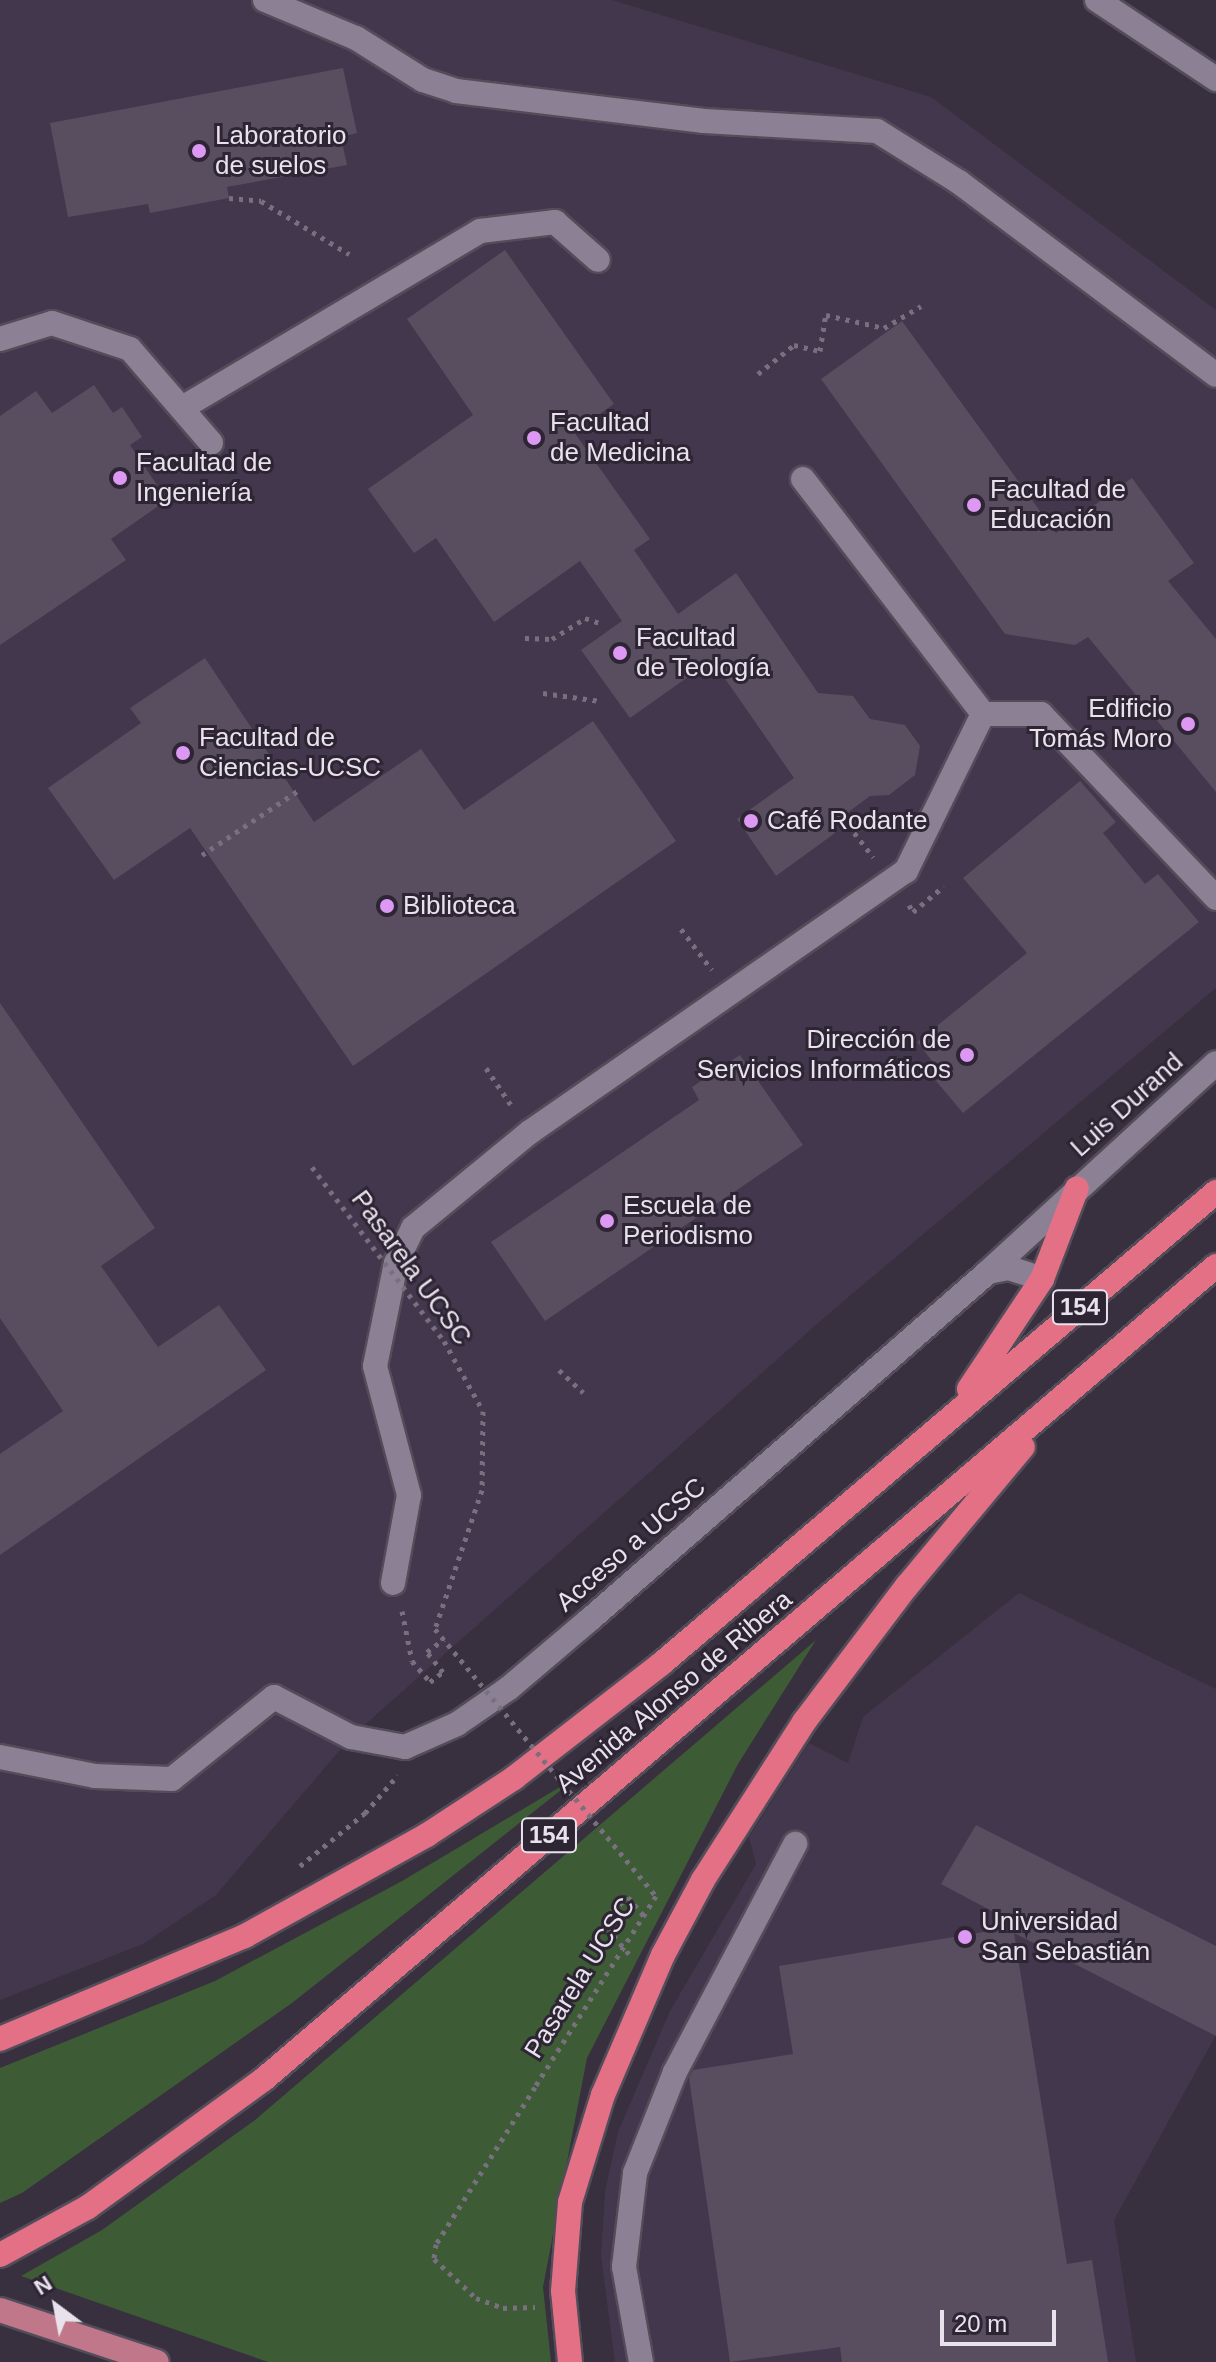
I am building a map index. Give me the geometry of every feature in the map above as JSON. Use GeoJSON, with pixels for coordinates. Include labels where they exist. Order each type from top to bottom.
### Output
{"type":"FeatureCollection","features":[{"type":"Feature","properties":{"kind":"highway"},"geometry":{"type":"LineString","coordinates":[[945,1422],[1042,1279],[1077,1188]]}},
{"type":"Feature","properties":{"kind":"highway","name":"Avenida Alonso de Ribera"},"geometry":{"type":"LineString","coordinates":[[0,2039],[245,1936],[471,1807],[589,1723],[1216,1192]]}},
{"type":"Feature","properties":{"kind":"highway","name":"Avenida Alonso de Ribera"},"geometry":{"type":"LineString","coordinates":[[0,2255],[99,2199],[264,2079],[1216,1266]]}},
{"type":"Feature","properties":{"kind":"highway"},"geometry":{"type":"LineString","coordinates":[[570,2362],[563,2291],[570,2202],[590,2133],[628,2031],[703,1880],[859,1646],[1077,1385]]}},
{"type":"Feature","properties":{"kind":"main road"},"geometry":{"type":"LineString","coordinates":[[0,2310],[157,2362]]}},
{"type":"Feature","properties":{"kind":"street"},"geometry":{"type":"LineString","coordinates":[[265,0],[356,38],[414,75],[456,91],[704,121],[877,131],[959,182],[1216,375]]}},
{"type":"Feature","properties":{"kind":"street"},"geometry":{"type":"LineString","coordinates":[[1097,0],[1216,79]]}},
{"type":"Feature","properties":{"kind":"street"},"geometry":{"type":"LineString","coordinates":[[182,408],[480,231],[555,222],[598,260]]}},
{"type":"Feature","properties":{"kind":"street"},"geometry":{"type":"LineString","coordinates":[[0,339],[52,323],[130,349],[211,443]]}},
{"type":"Feature","properties":{"kind":"street"},"geometry":{"type":"LineString","coordinates":[[803,479],[983,714]]}},
{"type":"Feature","properties":{"kind":"street"},"geometry":{"type":"LineString","coordinates":[[983,714],[1041,714],[1216,898]]}},
{"type":"Feature","properties":{"kind":"street"},"geometry":{"type":"LineString","coordinates":[[393,1583],[409,1495],[375,1366],[396,1263],[413,1228],[530,1132],[906,871],[983,714]]}},
{"type":"Feature","properties":{"kind":"street","name":"Luis Durand"},"geometry":{"type":"LineString","coordinates":[[1077,1188],[1216,1063]]}},
{"type":"Feature","properties":{"kind":"street","name":"Acceso a UCSC"},"geometry":{"type":"LineString","coordinates":[[405,1747],[457,1724],[509,1688],[988,1272],[1077,1188]]}},
{"type":"Feature","properties":{"kind":"street"},"geometry":{"type":"LineString","coordinates":[[988,1272],[1009,1268],[1042,1279]]}},
{"type":"Feature","properties":{"kind":"street"},"geometry":{"type":"LineString","coordinates":[[0,1757],[95,1776],[172,1779],[274,1697],[351,1737],[405,1747]]}},
{"type":"Feature","properties":{"kind":"street"},"geometry":{"type":"LineString","coordinates":[[641,2362],[624,2267],[635,2173],[675,2072],[795,1844]]}},
{"type":"Feature","properties":{"kind":"path"},"geometry":{"type":"LineString","coordinates":[[229,198],[261,201],[349,254]]}},
{"type":"Feature","properties":{"kind":"path"},"geometry":{"type":"LineString","coordinates":[[758,374],[794,345],[820,351],[826,315],[884,328],[921,306]]}},
{"type":"Feature","properties":{"kind":"path"},"geometry":{"type":"LineString","coordinates":[[525,638],[552,639],[585,618],[602,624]]}},
{"type":"Feature","properties":{"kind":"path"},"geometry":{"type":"LineString","coordinates":[[543,693],[600,701]]}},
{"type":"Feature","properties":{"kind":"path"},"geometry":{"type":"LineString","coordinates":[[202,855],[299,790]]}},
{"type":"Feature","properties":{"kind":"path"},"geometry":{"type":"LineString","coordinates":[[842,817],[880,868]]}},
{"type":"Feature","properties":{"kind":"path"},"geometry":{"type":"LineString","coordinates":[[681,929],[729,993]]}},
{"type":"Feature","properties":{"kind":"path"},"geometry":{"type":"LineString","coordinates":[[486,1068],[530,1132]]}},
{"type":"Feature","properties":{"kind":"path","name":"Pasarela UCSC"},"geometry":{"type":"LineString","coordinates":[[312,1167],[444,1341],[483,1411],[482,1490],[435,1629],[656,1896],[436,2244],[434,2259],[476,2298],[503,2308],[532,2309],[563,2291]]}},
{"type":"Feature","properties":{"kind":"path"},"geometry":{"type":"LineString","coordinates":[[559,1370],[583,1392]]}},
{"type":"Feature","properties":{"kind":"path"},"geometry":{"type":"LineString","coordinates":[[402,1611],[412,1661],[430,1682],[443,1672],[427,1652],[444,1639]]}},
{"type":"Feature","properties":{"kind":"path"},"geometry":{"type":"LineString","coordinates":[[290,1877],[393,1785],[405,1747]]}},
{"type":"Feature","properties":{"kind":"path"},"geometry":{"type":"LineString","coordinates":[[610,1931],[621,1921],[612,1911],[628,1897],[644,1916]]}},
{"type":"Feature","properties":{"kind":"shaded area"},"geometry":{"type":"Polygon","coordinates":[[[0,0],[612,0],[931,97],[1216,310],[1216,988],[826,1316],[351,1737],[216,1895],[143,1944],[0,2000],[0,0]]]}},
{"type":"Feature","properties":{"kind":"shaded area","name":"Universidad San Sebastián"},"geometry":{"type":"Polygon","coordinates":[[[1019,1593],[1216,1689],[1216,2035],[1114,2220],[1136,2362],[615,2362],[601,2257],[605,2191],[618,2132],[670,2011],[756,1864],[749,1837],[809,1743],[848,1763],[863,1717],[1019,1593]]]}},
{"type":"Feature","properties":{"kind":"green space"},"geometry":{"type":"Polygon","coordinates":[[[816,1640],[738,1764],[587,2058],[543,2287],[551,2362],[268,2362],[21,2276],[102,2230],[255,2120],[816,1640]]]}},
{"type":"Feature","properties":{"kind":"green space"},"geometry":{"type":"Polygon","coordinates":[[[580,1775],[292,2003],[22,2193],[0,2203],[0,2068],[215,1981],[402,1881],[580,1775]]]}},
{"type":"Feature","properties":{"kind":"building","name":"Laboratorio de suelos"},"geometry":{"type":"Polygon","coordinates":[[[343,68],[357,133],[341,137],[347,165],[227,187],[229,198],[150,213],[148,204],[68,217],[50,123],[343,68]]]}},
{"type":"Feature","properties":{"kind":"building"},"geometry":{"type":"Polygon","coordinates":[[[505,250],[614,404],[574,432],[650,539],[634,550],[678,614],[736,573],[818,693],[853,696],[870,719],[905,725],[920,746],[915,775],[889,795],[870,796],[831,825],[835,833],[776,876],[737,819],[794,778],[712,660],[630,718],[581,650],[622,621],[580,561],[494,622],[436,538],[414,553],[368,489],[473,415],[407,319],[505,250]]]}},
{"type":"Feature","properties":{"kind":"building","name":"Facultad de Educación"},"geometry":{"type":"Polygon","coordinates":[[[902,321],[1056,533],[1132,478],[1194,563],[1168,581],[1216,639],[1216,792],[1088,637],[1075,645],[1005,634],[821,379],[902,321]]]}},
{"type":"Feature","properties":{"kind":"building"},"geometry":{"type":"Polygon","coordinates":[[[94,385],[113,413],[122,407],[142,437],[130,445],[167,500],[111,539],[126,560],[0,645],[0,416],[36,391],[52,413],[94,385]]]}},
{"type":"Feature","properties":{"kind":"building"},"geometry":{"type":"Polygon","coordinates":[[[205,658],[314,822],[421,749],[464,810],[593,721],[676,841],[353,1066],[190,828],[114,880],[48,788],[141,723],[130,708],[205,658]]]}},
{"type":"Feature","properties":{"kind":"building"},"geometry":{"type":"Polygon","coordinates":[[[1080,781],[1116,822],[1103,833],[1145,884],[1158,874],[1199,922],[963,1113],[936,1081],[943,1075],[917,1042],[1027,953],[963,878],[1080,781]]]}},
{"type":"Feature","properties":{"kind":"building"},"geometry":{"type":"Polygon","coordinates":[[[0,1003],[155,1228],[101,1266],[158,1347],[219,1305],[266,1370],[0,1555],[0,1454],[63,1411],[0,1318],[0,1003]]]}},
{"type":"Feature","properties":{"kind":"building","name":"Escuela de Periodismo"},"geometry":{"type":"Polygon","coordinates":[[[740,1055],[803,1145],[545,1321],[491,1242],[699,1100],[692,1087],[740,1055]]]}},
{"type":"Feature","properties":{"kind":"building"},"geometry":{"type":"Polygon","coordinates":[[[976,1825],[1216,1946],[1216,2036],[1014,1933],[1067,2264],[1092,2260],[1108,2362],[842,2362],[840,2347],[730,2362],[689,2078],[693,2070],[793,2054],[779,1966],[1020,1926],[941,1884],[976,1825]]]}},
{"type":"Feature","properties":{"kind":"place","name":"Laboratorio de suelos"},"geometry":{"type":"Point","coordinates":[199,151]}},
{"type":"Feature","properties":{"kind":"place","name":"Facultad de Medicina"},"geometry":{"type":"Point","coordinates":[534,438]}},
{"type":"Feature","properties":{"kind":"place","name":"Facultad de Ingeniería"},"geometry":{"type":"Point","coordinates":[120,478]}},
{"type":"Feature","properties":{"kind":"place","name":"Facultad de Educación"},"geometry":{"type":"Point","coordinates":[974,505]}},
{"type":"Feature","properties":{"kind":"place","name":"Facultad de Teología"},"geometry":{"type":"Point","coordinates":[620,653]}},
{"type":"Feature","properties":{"kind":"place","name":"Edificio Tomás Moro"},"geometry":{"type":"Point","coordinates":[1188,724]}},
{"type":"Feature","properties":{"kind":"place","name":"Facultad de Ciencias-UCSC"},"geometry":{"type":"Point","coordinates":[183,753]}},
{"type":"Feature","properties":{"kind":"place","name":"Café Rodante"},"geometry":{"type":"Point","coordinates":[751,821]}},
{"type":"Feature","properties":{"kind":"place","name":"Biblioteca"},"geometry":{"type":"Point","coordinates":[387,906]}},
{"type":"Feature","properties":{"kind":"place","name":"Dirección de Servicios Informáticos"},"geometry":{"type":"Point","coordinates":[967,1055]}},
{"type":"Feature","properties":{"kind":"place","name":"Escuela de Periodismo"},"geometry":{"type":"Point","coordinates":[607,1221]}},
{"type":"Feature","properties":{"kind":"place","name":"Universidad San Sebastián"},"geometry":{"type":"Point","coordinates":[965,1937]}}]}
